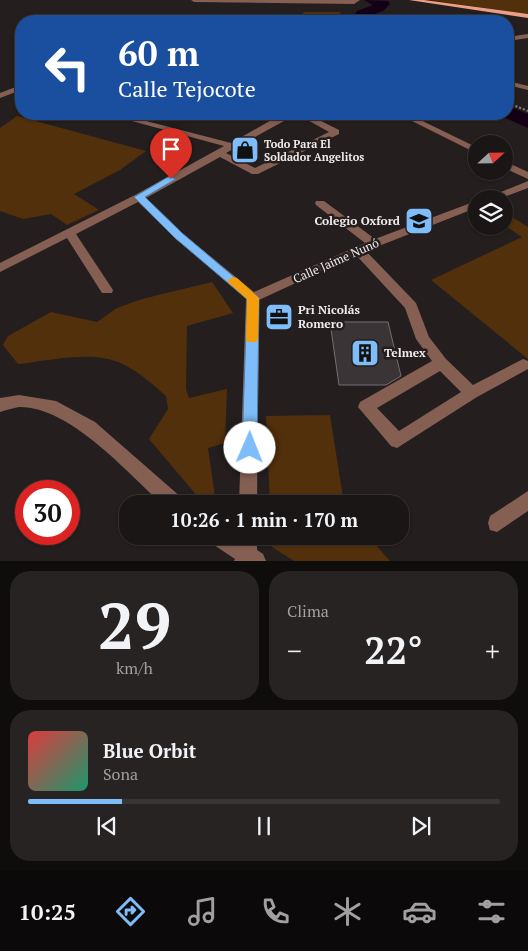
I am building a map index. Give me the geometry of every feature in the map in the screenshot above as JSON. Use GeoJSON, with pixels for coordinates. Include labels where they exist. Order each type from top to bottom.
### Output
{"type":"FeatureCollection","features":[{"type":"Feature","properties":{"kind":"main road"},"geometry":{"type":"LineString","coordinates":[[412,0],[528,16]]}},
{"type":"Feature","properties":{"kind":"street"},"geometry":{"type":"LineString","coordinates":[[194,0],[354,2],[357,0]]}},
{"type":"Feature","properties":{"kind":"street"},"geometry":{"type":"LineString","coordinates":[[514,38],[528,36]]}},
{"type":"Feature","properties":{"kind":"street"},"geometry":{"type":"LineString","coordinates":[[514,84],[528,88]]}},
{"type":"Feature","properties":{"kind":"street"},"geometry":{"type":"LineString","coordinates":[[0,96],[15,91]]}},
{"type":"Feature","properties":{"kind":"street"},"geometry":{"type":"LineString","coordinates":[[133,120],[233,146]]}},
{"type":"Feature","properties":{"kind":"street"},"geometry":{"type":"LineString","coordinates":[[0,268],[139,197],[279,120]]}},
{"type":"Feature","properties":{"kind":"street"},"geometry":{"type":"LineString","coordinates":[[220,153],[256,172],[336,132],[313,120]]}},
{"type":"Feature","properties":{"kind":"street"},"geometry":{"type":"LineString","coordinates":[[414,120],[468,146]]}},
{"type":"Feature","properties":{"kind":"street"},"geometry":{"type":"LineString","coordinates":[[513,168],[528,176]]}},
{"type":"Feature","properties":{"kind":"street"},"geometry":{"type":"LineString","coordinates":[[512,190],[528,184]]}},
{"type":"Feature","properties":{"kind":"street"},"geometry":{"type":"LineString","coordinates":[[139,197],[178,236],[253,298],[248,495]]}},
{"type":"Feature","properties":{"kind":"street"},"geometry":{"type":"LineString","coordinates":[[320,203],[374,244]]}},
{"type":"Feature","properties":{"kind":"street","name":"Calle Jaime Nunó"},"geometry":{"type":"LineString","coordinates":[[253,298],[358,250],[468,207]]}},
{"type":"Feature","properties":{"kind":"street"},"geometry":{"type":"LineString","coordinates":[[69,232],[107,290]]}},
{"type":"Feature","properties":{"kind":"street"},"geometry":{"type":"LineString","coordinates":[[358,250],[410,306],[423,339],[441,364],[472,393]]}},
{"type":"Feature","properties":{"kind":"street"},"geometry":{"type":"LineString","coordinates":[[441,364],[366,407],[397,441],[472,393],[523,365]]}},
{"type":"Feature","properties":{"kind":"street"},"geometry":{"type":"LineString","coordinates":[[0,405],[19,401],[50,406],[89,427],[166,495]]}},
{"type":"Feature","properties":{"kind":"street"},"geometry":{"type":"LineString","coordinates":[[497,523],[528,500]]}},
{"type":"Feature","properties":{"kind":"street"},"geometry":{"type":"LineString","coordinates":[[234,545],[249,553]]}},
{"type":"Feature","properties":{"kind":"path"},"geometry":{"type":"LineString","coordinates":[[514,106],[528,112]]}},
{"type":"Feature","properties":{"kind":"shaded area"},"geometry":{"type":"Polygon","coordinates":[[[429,0],[528,0],[528,14],[429,0]]]}},
{"type":"Feature","properties":{"kind":"shaded area"},"geometry":{"type":"Polygon","coordinates":[[[304,12],[340,12],[341,15],[302,15],[304,12]]]}},
{"type":"Feature","properties":{"kind":"shaded area"},"geometry":{"type":"Polygon","coordinates":[[[15,117],[15,120],[32,120],[146,151],[120,170],[74,194],[99,210],[67,225],[51,214],[23,219],[0,211],[0,128],[15,117]]]}},
{"type":"Feature","properties":{"kind":"shaded area"},"geometry":{"type":"Polygon","coordinates":[[[513,218],[528,227],[528,359],[431,280],[522,237],[513,231],[513,218]]]}},
{"type":"Feature","properties":{"kind":"shaded area"},"geometry":{"type":"Polygon","coordinates":[[[212,282],[233,313],[187,326],[186,389],[189,398],[227,389],[225,443],[208,448],[215,495],[196,495],[149,439],[168,409],[166,396],[135,371],[122,363],[93,357],[18,364],[3,345],[8,336],[51,312],[97,322],[117,308],[142,299],[212,282]]]}},
{"type":"Feature","properties":{"kind":"shaded area"},"geometry":{"type":"Polygon","coordinates":[[[330,415],[343,495],[270,495],[266,416],[330,415]]]}},
{"type":"Feature","properties":{"kind":"shaded area"},"geometry":{"type":"Polygon","coordinates":[[[272,545],[376,545],[390,561],[294,561],[272,547],[272,545]]]}},
{"type":"Feature","properties":{"kind":"building","name":"Telmex"},"geometry":{"type":"Polygon","coordinates":[[[330,322],[388,322],[401,376],[386,385],[339,385],[330,322]]]}},
{"type":"Feature","properties":{"kind":"waterway"},"geometry":{"type":"LineString","coordinates":[[364,15],[362,14],[383,4],[371,0]]}},
{"type":"Feature","properties":{"kind":"waterway"},"geometry":{"type":"LineString","coordinates":[[514,115],[528,122]]}},
{"type":"Feature","properties":{"kind":"slow traffic"},"geometry":{"type":"LineString","coordinates":[[233,281],[253,298],[252,339]]}},
{"type":"Feature","properties":{"kind":"place","name":"Todo Para El Soldador Angelitos"},"geometry":{"type":"Point","coordinates":[245,150]}},
{"type":"Feature","properties":{"kind":"place","name":"Colegio Oxford"},"geometry":{"type":"Point","coordinates":[419,221]}},
{"type":"Feature","properties":{"kind":"place","name":"Pri Nicolás Romero"},"geometry":{"type":"Point","coordinates":[279,317]}},
{"type":"Feature","properties":{"kind":"place","name":"Telmex"},"geometry":{"type":"Point","coordinates":[365,353]}},
{"type":"Feature","properties":{"kind":"route"},"geometry":{"type":"LineString","coordinates":[[171,179],[139,197],[178,236],[253,298],[250,448]]}}]}
